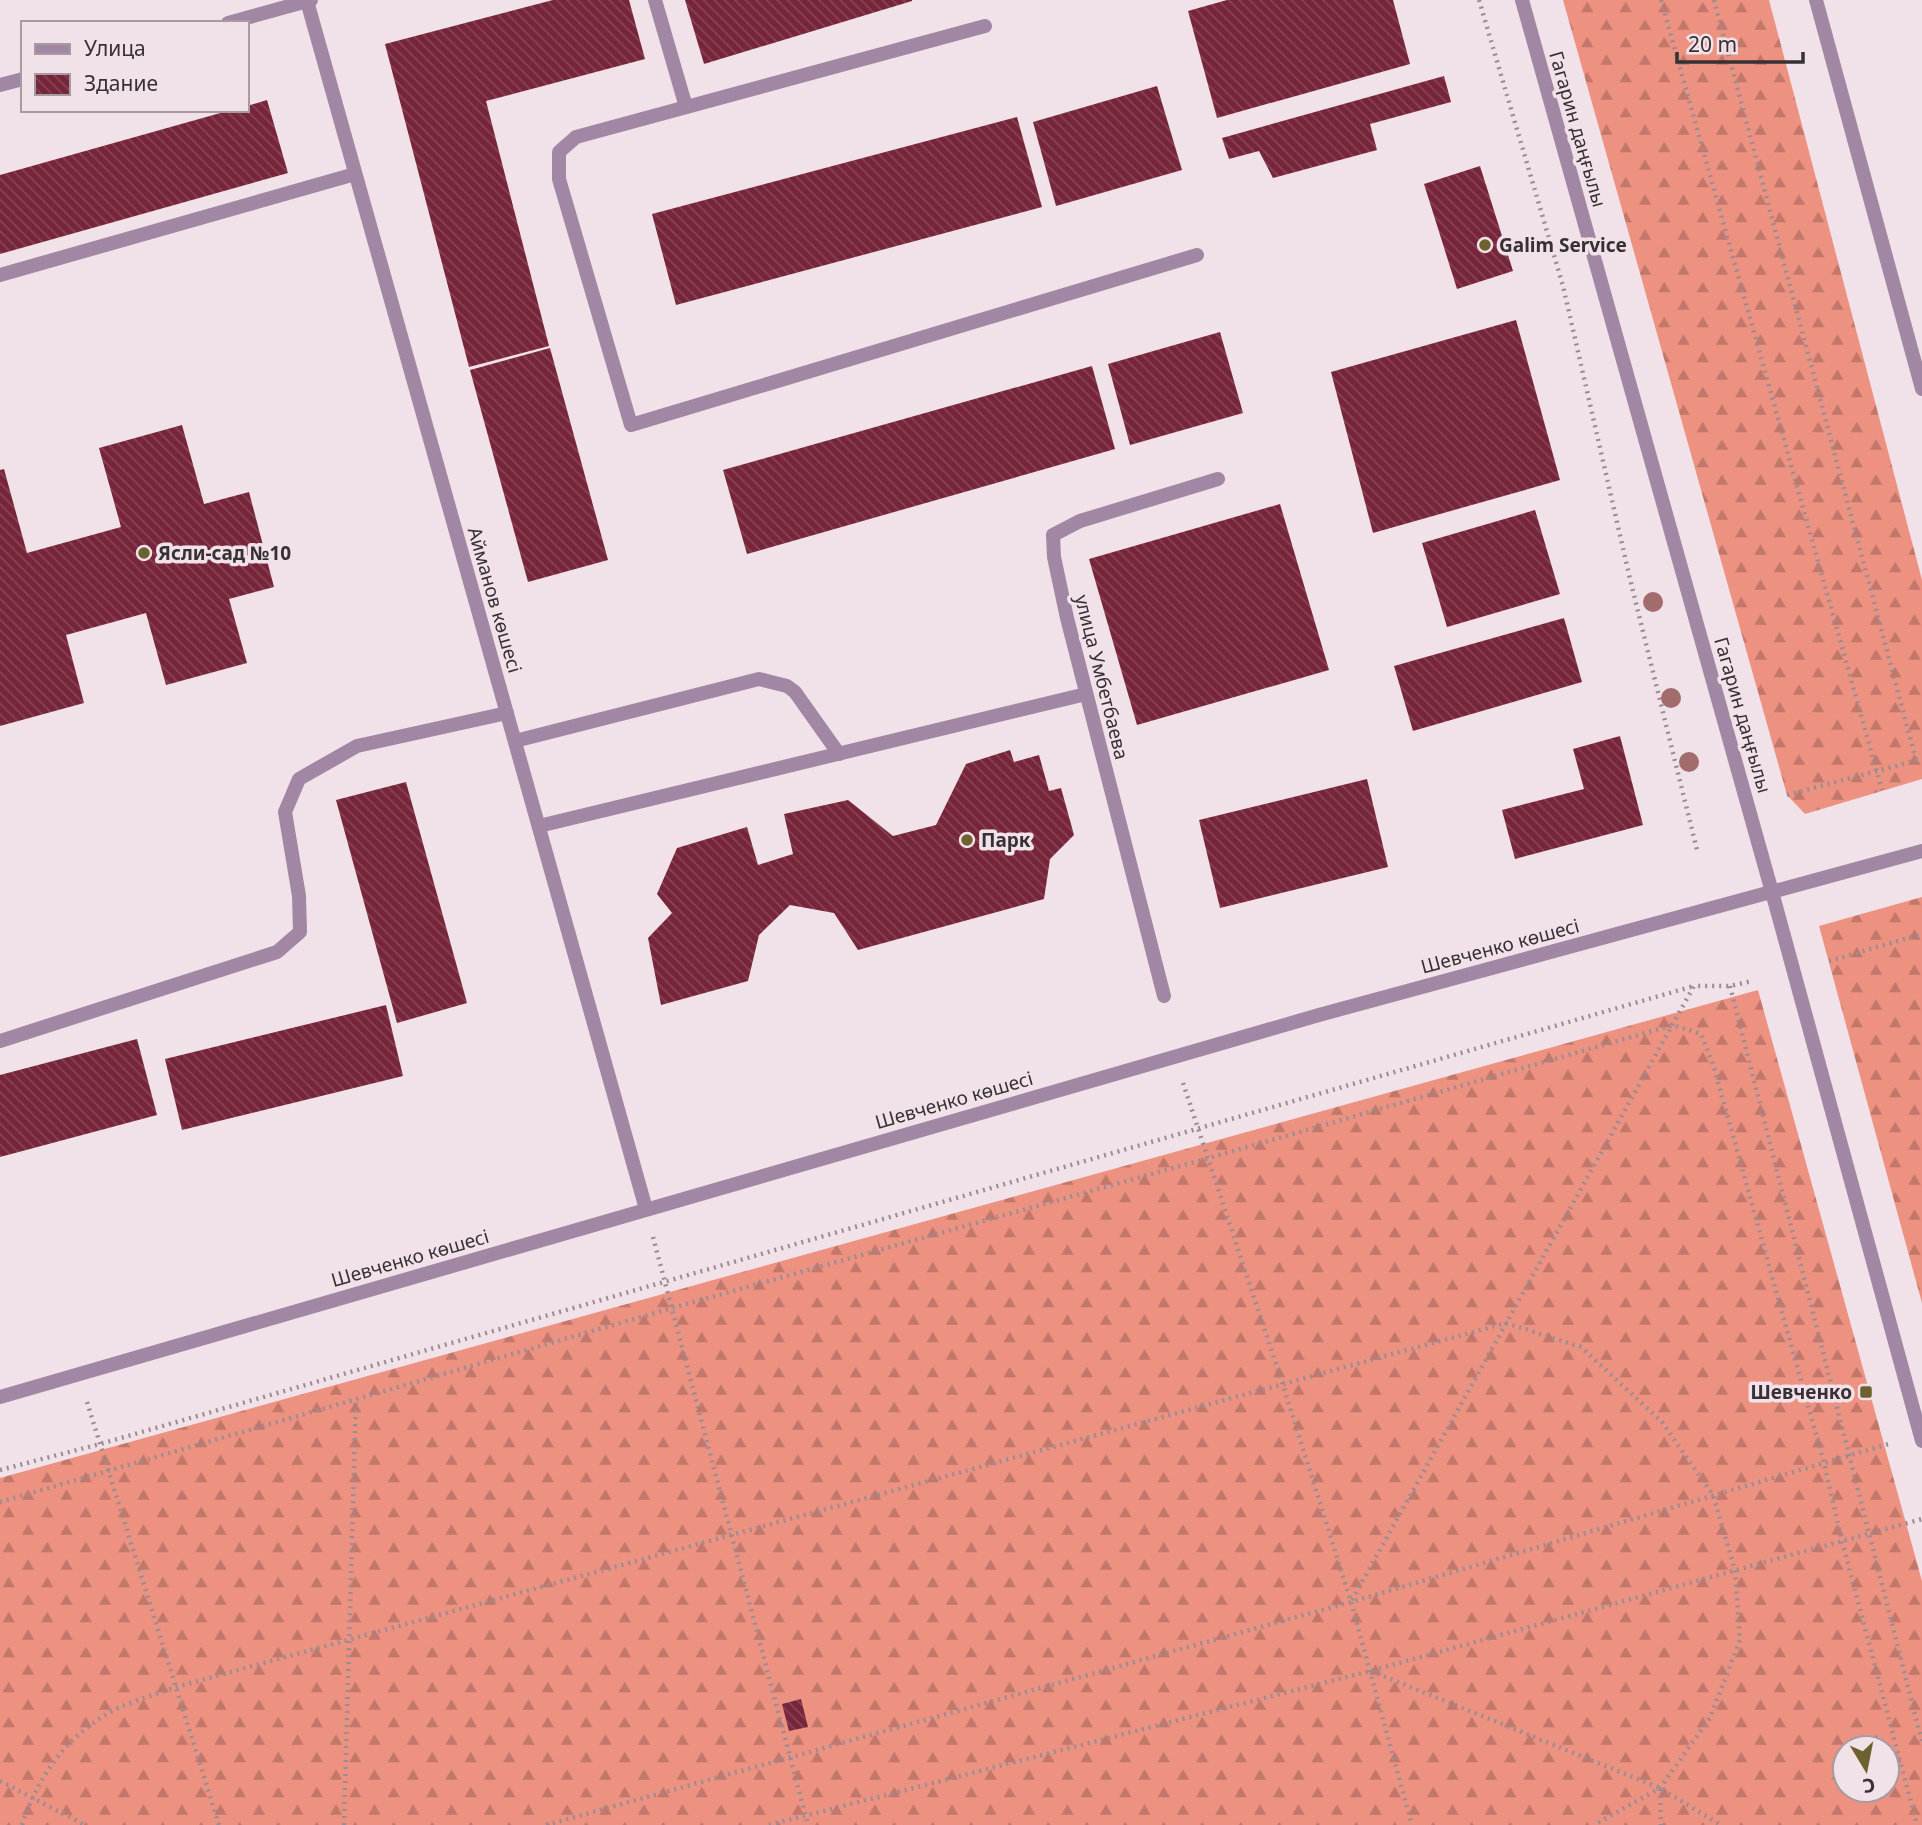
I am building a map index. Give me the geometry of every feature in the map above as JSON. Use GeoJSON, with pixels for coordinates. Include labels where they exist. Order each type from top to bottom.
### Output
{"type":"FeatureCollection","features":[{"type":"Feature","properties":{"kind":"street"},"geometry":{"type":"LineString","coordinates":[[655,0],[686,107]]}},
{"type":"Feature","properties":{"kind":"street","name":"Гагарин даңғылы"},"geometry":{"type":"LineString","coordinates":[[1522,0],[1772,892],[1921,1438]]}},
{"type":"Feature","properties":{"kind":"street"},"geometry":{"type":"LineString","coordinates":[[1816,0],[1922,390]]}},
{"type":"Feature","properties":{"kind":"street"},"geometry":{"type":"LineString","coordinates":[[235,21],[309,1]]}},
{"type":"Feature","properties":{"kind":"street","name":"Айманов көшесі"},"geometry":{"type":"LineString","coordinates":[[309,1],[355,174],[646,1209]]}},
{"type":"Feature","properties":{"kind":"street"},"geometry":{"type":"LineString","coordinates":[[985,26],[576,136],[559,152],[559,179],[631,425],[1197,256]]}},
{"type":"Feature","properties":{"kind":"street"},"geometry":{"type":"LineString","coordinates":[[0,85],[21,80]]}},
{"type":"Feature","properties":{"kind":"street"},"geometry":{"type":"LineString","coordinates":[[0,275],[355,174]]}},
{"type":"Feature","properties":{"kind":"street","name":"улица Умбетбаева"},"geometry":{"type":"LineString","coordinates":[[1164,996],[1086,694],[1054,557],[1053,535],[1080,521],[1218,479]]}},
{"type":"Feature","properties":{"kind":"street"},"geometry":{"type":"LineString","coordinates":[[515,741],[759,679],[787,686],[795,692],[839,754]]}},
{"type":"Feature","properties":{"kind":"street"},"geometry":{"type":"LineString","coordinates":[[538,827],[1086,694]]}},
{"type":"Feature","properties":{"kind":"street"},"geometry":{"type":"LineString","coordinates":[[0,1041],[277,952],[300,932],[299,896],[285,812],[299,779],[358,746],[507,713]]}},
{"type":"Feature","properties":{"kind":"street","name":"Шевченко көшесі"},"geometry":{"type":"LineString","coordinates":[[0,1397],[1319,1015],[1922,851]]}},
{"type":"Feature","properties":{"kind":"path"},"geometry":{"type":"LineString","coordinates":[[1479,0],[1563,286],[1630,579],[1697,850]]}},
{"type":"Feature","properties":{"kind":"path"},"geometry":{"type":"LineString","coordinates":[[1661,0],[1882,790]]}},
{"type":"Feature","properties":{"kind":"path"},"geometry":{"type":"LineString","coordinates":[[1714,0],[1919,759],[1787,795]]}},
{"type":"Feature","properties":{"kind":"path"},"geometry":{"type":"LineString","coordinates":[[1829,961],[1922,935]]}},
{"type":"Feature","properties":{"kind":"path"},"geometry":{"type":"LineString","coordinates":[[0,1471],[1694,986],[1730,986],[1752,981]]}},
{"type":"Feature","properties":{"kind":"path"},"geometry":{"type":"LineString","coordinates":[[1351,1602],[1694,986]]}},
{"type":"Feature","properties":{"kind":"path"},"geometry":{"type":"LineString","coordinates":[[1730,986],[1922,1742]]}},
{"type":"Feature","properties":{"kind":"path"},"geometry":{"type":"LineString","coordinates":[[0,1502],[356,1398],[1673,1025],[1702,1034],[1713,1064],[1824,1463],[1917,1825]]}},
{"type":"Feature","properties":{"kind":"path"},"geometry":{"type":"LineString","coordinates":[[1182,1079],[1351,1602],[1412,1825]]}},
{"type":"Feature","properties":{"kind":"path"},"geometry":{"type":"LineString","coordinates":[[646,1209],[808,1825]]}},
{"type":"Feature","properties":{"kind":"path"},"geometry":{"type":"LineString","coordinates":[[22,1825],[32,1797],[61,1749],[107,1714],[176,1687],[731,1533],[1506,1324],[1581,1347],[1662,1422],[1713,1495],[1735,1570],[1740,1640],[1710,1718],[1660,1788],[1594,1825]]}},
{"type":"Feature","properties":{"kind":"path"},"geometry":{"type":"LineString","coordinates":[[78,1374],[219,1825]]}},
{"type":"Feature","properties":{"kind":"path"},"geometry":{"type":"LineString","coordinates":[[344,1825],[356,1398]]}},
{"type":"Feature","properties":{"kind":"path"},"geometry":{"type":"LineString","coordinates":[[546,1825],[1351,1602],[1824,1463],[1921,1438]]}},
{"type":"Feature","properties":{"kind":"path"},"geometry":{"type":"LineString","coordinates":[[769,1825],[1370,1671],[1922,1519]]}},
{"type":"Feature","properties":{"kind":"path"},"geometry":{"type":"LineString","coordinates":[[1370,1671],[1660,1788],[1721,1825]]}},
{"type":"Feature","properties":{"kind":"path"},"geometry":{"type":"LineString","coordinates":[[0,1781],[85,1825]]}},
{"type":"Feature","properties":{"kind":"path"},"geometry":{"type":"LineString","coordinates":[[1660,1788],[1661,1825]]}},
{"type":"Feature","properties":{"kind":"green space"},"geometry":{"type":"Polygon","coordinates":[[[1563,0],[1769,0],[1922,580],[1922,779],[1805,814],[1787,795],[1563,0]]]}},
{"type":"Feature","properties":{"kind":"green space"},"geometry":{"type":"Polygon","coordinates":[[[1922,897],[1922,1303],[1819,926],[1922,897]]]}},
{"type":"Feature","properties":{"kind":"green space"},"geometry":{"type":"Polygon","coordinates":[[[1758,990],[1922,1581],[1922,1825],[0,1825],[0,1478],[1758,990]]]}},
{"type":"Feature","properties":{"kind":"building"},"geometry":{"type":"Polygon","coordinates":[[[553,0],[629,0],[645,59],[486,101],[549,346],[469,367],[385,44],[553,0]]]}},
{"type":"Feature","properties":{"kind":"building"},"geometry":{"type":"Polygon","coordinates":[[[685,0],[912,0],[912,1],[704,64],[685,0]]]}},
{"type":"Feature","properties":{"kind":"building"},"geometry":{"type":"Polygon","coordinates":[[[1227,0],[1393,0],[1410,64],[1217,118],[1188,11],[1227,0]]]}},
{"type":"Feature","properties":{"kind":"building"},"geometry":{"type":"Polygon","coordinates":[[[1444,76],[1451,102],[1370,124],[1377,150],[1273,178],[1259,151],[1229,159],[1222,138],[1444,76]]]}},
{"type":"Feature","properties":{"kind":"building"},"geometry":{"type":"Polygon","coordinates":[[[1157,86],[1182,170],[1056,206],[1033,122],[1157,86]]]}},
{"type":"Feature","properties":{"kind":"building"},"geometry":{"type":"Polygon","coordinates":[[[267,100],[288,173],[0,254],[0,175],[224,112],[248,112],[248,106],[267,100]]]}},
{"type":"Feature","properties":{"kind":"building"},"geometry":{"type":"Polygon","coordinates":[[[1017,117],[1042,207],[676,305],[652,214],[1017,117]]]}},
{"type":"Feature","properties":{"kind":"building"},"geometry":{"type":"Polygon","coordinates":[[[1480,166],[1513,271],[1457,289],[1424,184],[1480,166]]]}},
{"type":"Feature","properties":{"kind":"building"},"geometry":{"type":"Polygon","coordinates":[[[1516,320],[1560,480],[1373,533],[1331,372],[1516,320]]]}},
{"type":"Feature","properties":{"kind":"building"},"geometry":{"type":"Polygon","coordinates":[[[1220,332],[1243,413],[1130,445],[1108,364],[1220,332]]]}},
{"type":"Feature","properties":{"kind":"building"},"geometry":{"type":"Polygon","coordinates":[[[550,348],[608,560],[528,582],[470,370],[550,348]]]}},
{"type":"Feature","properties":{"kind":"building"},"geometry":{"type":"Polygon","coordinates":[[[1092,366],[1115,449],[747,554],[723,470],[1092,366]]]}},
{"type":"Feature","properties":{"kind":"building"},"geometry":{"type":"Polygon","coordinates":[[[182,425],[204,504],[249,492],[274,587],[229,599],[247,663],[166,685],[146,613],[66,635],[84,703],[0,726],[0,470],[4,469],[27,553],[121,527],[99,448],[182,425]]]}},
{"type":"Feature","properties":{"kind":"building"},"geometry":{"type":"Polygon","coordinates":[[[1280,504],[1329,670],[1137,725],[1089,559],[1280,504]]]}},
{"type":"Feature","properties":{"kind":"building"},"geometry":{"type":"Polygon","coordinates":[[[1535,510],[1560,594],[1447,627],[1422,543],[1535,510]]]}},
{"type":"Feature","properties":{"kind":"building"},"geometry":{"type":"Polygon","coordinates":[[[1564,618],[1582,682],[1413,731],[1394,666],[1564,618]]]}},
{"type":"Feature","properties":{"kind":"building"},"geometry":{"type":"Polygon","coordinates":[[[1620,736],[1643,825],[1515,859],[1502,810],[1584,789],[1573,749],[1620,736]]]}},
{"type":"Feature","properties":{"kind":"building"},"geometry":{"type":"Polygon","coordinates":[[[1010,750],[1014,762],[1039,755],[1049,791],[1061,788],[1074,835],[1050,859],[1044,899],[858,950],[834,913],[790,905],[759,935],[748,981],[661,1005],[648,938],[672,913],[657,894],[677,848],[747,827],[758,865],[793,854],[784,814],[848,800],[893,836],[936,825],[966,764],[1010,750]]]}},
{"type":"Feature","properties":{"kind":"building"},"geometry":{"type":"Polygon","coordinates":[[[1367,779],[1388,867],[1220,908],[1199,820],[1367,779]]]}},
{"type":"Feature","properties":{"kind":"building"},"geometry":{"type":"Polygon","coordinates":[[[406,782],[467,1003],[397,1023],[336,800],[406,782]]]}},
{"type":"Feature","properties":{"kind":"building"},"geometry":{"type":"Polygon","coordinates":[[[386,1005],[403,1076],[182,1130],[165,1059],[386,1005]]]}},
{"type":"Feature","properties":{"kind":"building"},"geometry":{"type":"Polygon","coordinates":[[[137,1039],[157,1115],[0,1157],[0,1075],[137,1039]]]}},
{"type":"Feature","properties":{"kind":"building"},"geometry":{"type":"Polygon","coordinates":[[[801,1699],[808,1727],[789,1731],[782,1704],[801,1699]]]}},
{"type":"Feature","properties":{"kind":"place","name":"Galim Service"},"geometry":{"type":"Point","coordinates":[1485,245]}},
{"type":"Feature","properties":{"kind":"place","name":"Ясли-сад №10"},"geometry":{"type":"Point","coordinates":[144,553]}},
{"type":"Feature","properties":{"kind":"place","name":"Парк"},"geometry":{"type":"Point","coordinates":[967,840]}},
{"type":"Feature","properties":{"kind":"place","name":"Шевченко"},"geometry":{"type":"Point","coordinates":[1866,1392]}}]}
